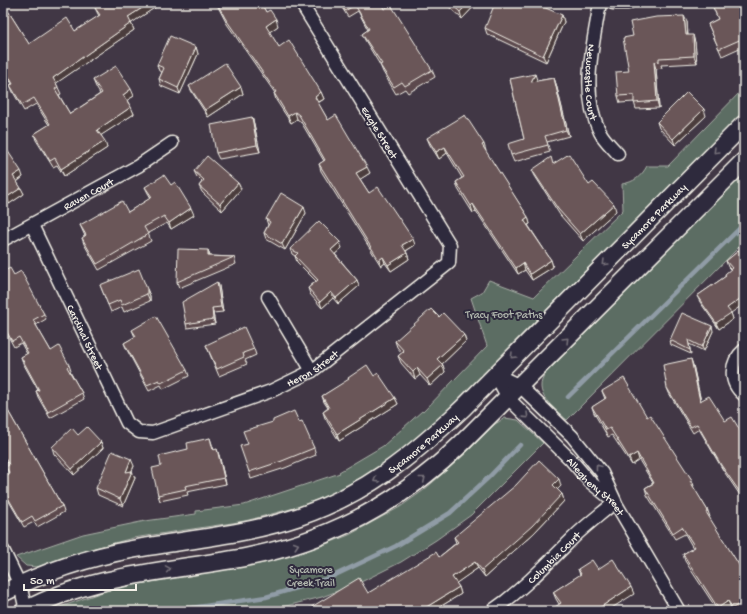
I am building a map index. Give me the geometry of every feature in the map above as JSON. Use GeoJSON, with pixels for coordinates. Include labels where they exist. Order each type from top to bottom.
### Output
{"type":"FeatureCollection","features":[{"type":"Feature","properties":{"kind":"main road","name":"Sycamore Parkway"},"geometry":{"type":"LineString","coordinates":[[9,588],[67,566],[106,554],[271,525],[323,508],[367,485],[398,465],[436,433],[744,124]]}},
{"type":"Feature","properties":{"kind":"main road"},"geometry":{"type":"LineString","coordinates":[[25,610],[83,588],[109,580],[273,552],[321,536],[347,525],[384,505],[419,482],[442,464],[744,161]]}},
{"type":"Feature","properties":{"kind":"street","name":"Eagle Street"},"geometry":{"type":"LineString","coordinates":[[301,3],[450,245],[449,264]]}},
{"type":"Feature","properties":{"kind":"street","name":"Newcastle Court"},"geometry":{"type":"LineString","coordinates":[[600,3],[590,66],[590,98],[594,117],[601,134],[618,154]]}},
{"type":"Feature","properties":{"kind":"street"},"geometry":{"type":"LineString","coordinates":[[613,3],[628,3]]}},
{"type":"Feature","properties":{"kind":"street","name":"Raven Court"},"geometry":{"type":"LineString","coordinates":[[3,240],[138,166],[172,143]]}},
{"type":"Feature","properties":{"kind":"street","name":"Cardinal Street"},"geometry":{"type":"LineString","coordinates":[[32,225],[127,423],[139,432],[153,433]]}},
{"type":"Feature","properties":{"kind":"street","name":"Heron Street"},"geometry":{"type":"LineString","coordinates":[[153,433],[271,391],[312,371],[449,264]]}},
{"type":"Feature","properties":{"kind":"street"},"geometry":{"type":"LineString","coordinates":[[268,297],[312,371]]}},
{"type":"Feature","properties":{"kind":"street"},"geometry":{"type":"LineString","coordinates":[[744,350],[736,356],[732,367],[733,379],[740,392],[744,395]]}},
{"type":"Feature","properties":{"kind":"street"},"geometry":{"type":"LineString","coordinates":[[496,374],[520,386],[587,454],[602,473],[615,502]]}},
{"type":"Feature","properties":{"kind":"street","name":"Allegheny Street"},"geometry":{"type":"LineString","coordinates":[[496,374],[508,398],[571,460],[590,482],[615,502],[679,611]]}},
{"type":"Feature","properties":{"kind":"street","name":"Columbia Court"},"geometry":{"type":"LineString","coordinates":[[492,611],[544,569],[574,537],[615,502]]}},
{"type":"Feature","properties":{"kind":"street"},"geometry":{"type":"LineString","coordinates":[[3,550],[9,588],[25,610]]}},
{"type":"Feature","properties":{"kind":"green space","name":"Tracy Foot Paths"},"geometry":{"type":"Polygon","coordinates":[[[744,88],[744,111],[436,421],[396,455],[373,471],[327,496],[298,507],[245,521],[133,538],[80,552],[38,567],[26,566],[16,557],[83,534],[145,521],[196,514],[196,511],[244,505],[340,473],[339,472],[383,446],[422,411],[423,412],[487,346],[471,298],[482,292],[489,280],[534,297],[623,210],[622,184],[637,178],[647,166],[668,166],[744,88]]]}},
{"type":"Feature","properties":{"kind":"green space"},"geometry":{"type":"Polygon","coordinates":[[[744,174],[744,242],[567,420],[550,405],[542,393],[542,380],[546,373],[744,174]]]}},
{"type":"Feature","properties":{"kind":"green space","name":"Sycamore Creek Trail"},"geometry":{"type":"Polygon","coordinates":[[[505,418],[518,420],[543,443],[471,515],[436,540],[401,562],[363,581],[322,597],[266,611],[49,611],[111,589],[264,563],[321,546],[349,535],[400,507],[424,490],[465,454],[495,424],[505,418]]]}},
{"type":"Feature","properties":{"kind":"building"},"geometry":{"type":"Polygon","coordinates":[[[3,3],[29,44],[67,18],[75,31],[100,15],[95,8],[103,3],[150,3],[128,17],[131,23],[53,78],[58,87],[55,89],[70,114],[102,93],[93,80],[116,66],[131,89],[123,95],[131,107],[97,130],[105,141],[61,169],[55,158],[50,161],[34,134],[50,124],[34,98],[22,105],[10,85],[13,84],[3,66],[3,55],[5,54],[3,50],[3,3]]]}},
{"type":"Feature","properties":{"kind":"building"},"geometry":{"type":"Polygon","coordinates":[[[217,3],[261,3],[266,12],[270,10],[276,19],[266,26],[279,47],[289,40],[321,92],[315,97],[328,120],[336,115],[367,167],[356,173],[369,193],[378,187],[413,239],[402,245],[407,253],[388,265],[383,257],[379,260],[319,164],[325,160],[299,115],[295,112],[288,116],[274,93],[276,92],[225,18],[217,3]]]}},
{"type":"Feature","properties":{"kind":"building"},"geometry":{"type":"Polygon","coordinates":[[[341,3],[381,3],[384,9],[391,5],[432,70],[405,86],[402,82],[394,87],[380,65],[382,64],[362,34],[369,29],[355,5],[345,11],[341,3]]]}},
{"type":"Feature","properties":{"kind":"building"},"geometry":{"type":"Polygon","coordinates":[[[450,3],[468,3],[460,12],[450,3]]]}},
{"type":"Feature","properties":{"kind":"building"},"geometry":{"type":"Polygon","coordinates":[[[495,3],[534,3],[562,15],[543,56],[485,28],[495,3]]]}},
{"type":"Feature","properties":{"kind":"building"},"geometry":{"type":"Polygon","coordinates":[[[721,3],[744,3],[744,38],[719,49],[708,24],[718,19],[713,7],[721,3]]]}},
{"type":"Feature","properties":{"kind":"building"},"geometry":{"type":"Polygon","coordinates":[[[684,16],[686,35],[693,35],[694,56],[659,58],[659,61],[654,62],[657,101],[634,103],[634,95],[618,96],[616,72],[629,71],[623,38],[633,36],[630,22],[656,17],[684,16]]]}},
{"type":"Feature","properties":{"kind":"building"},"geometry":{"type":"Polygon","coordinates":[[[170,36],[196,47],[178,88],[159,79],[164,68],[157,65],[170,36]]]}},
{"type":"Feature","properties":{"kind":"building"},"geometry":{"type":"Polygon","coordinates":[[[225,63],[241,87],[205,110],[189,86],[225,63]]]}},
{"type":"Feature","properties":{"kind":"building"},"geometry":{"type":"Polygon","coordinates":[[[535,74],[531,82],[554,78],[566,130],[545,136],[548,145],[511,155],[508,144],[524,139],[510,79],[535,74]]]}},
{"type":"Feature","properties":{"kind":"building"},"geometry":{"type":"Polygon","coordinates":[[[687,92],[704,109],[673,139],[657,122],[687,92]]]}},
{"type":"Feature","properties":{"kind":"building"},"geometry":{"type":"Polygon","coordinates":[[[465,115],[484,144],[482,145],[528,217],[524,220],[551,260],[530,274],[523,263],[516,268],[473,204],[471,206],[456,182],[464,177],[445,147],[436,152],[427,138],[465,115]]]}},
{"type":"Feature","properties":{"kind":"building"},"geometry":{"type":"Polygon","coordinates":[[[252,117],[257,145],[216,153],[211,125],[252,117]]]}},
{"type":"Feature","properties":{"kind":"building"},"geometry":{"type":"Polygon","coordinates":[[[5,147],[21,171],[13,176],[21,188],[7,197],[3,197],[3,148],[5,147]]]}},
{"type":"Feature","properties":{"kind":"building"},"geometry":{"type":"Polygon","coordinates":[[[569,154],[589,185],[593,182],[614,204],[580,234],[558,209],[532,170],[551,157],[553,164],[569,154]]]}},
{"type":"Feature","properties":{"kind":"building"},"geometry":{"type":"Polygon","coordinates":[[[207,156],[238,183],[220,204],[199,186],[204,180],[194,171],[207,156]]]}},
{"type":"Feature","properties":{"kind":"building"},"geometry":{"type":"Polygon","coordinates":[[[164,175],[171,185],[175,182],[191,208],[169,223],[164,216],[144,227],[148,234],[97,264],[82,238],[86,235],[80,225],[122,201],[128,212],[152,197],[145,187],[164,175]]]}},
{"type":"Feature","properties":{"kind":"building"},"geometry":{"type":"Polygon","coordinates":[[[281,193],[304,207],[282,244],[264,233],[270,222],[266,219],[281,193]]]}},
{"type":"Feature","properties":{"kind":"building"},"geometry":{"type":"Polygon","coordinates":[[[319,221],[340,242],[331,250],[357,280],[336,298],[331,292],[320,302],[308,288],[318,280],[295,256],[298,253],[290,249],[319,221]]]}},
{"type":"Feature","properties":{"kind":"building"},"geometry":{"type":"Polygon","coordinates":[[[743,247],[744,296],[727,308],[731,313],[716,323],[697,296],[726,276],[725,274],[732,268],[726,261],[743,247]]]}},
{"type":"Feature","properties":{"kind":"building"},"geometry":{"type":"Polygon","coordinates":[[[178,249],[208,250],[208,256],[234,257],[177,282],[178,249]]]}},
{"type":"Feature","properties":{"kind":"building"},"geometry":{"type":"Polygon","coordinates":[[[10,268],[14,275],[21,271],[44,314],[33,320],[51,351],[59,346],[69,365],[67,367],[82,393],[48,412],[36,391],[39,390],[21,357],[28,353],[19,337],[12,341],[3,325],[3,272],[10,268]]]}},
{"type":"Feature","properties":{"kind":"building"},"geometry":{"type":"Polygon","coordinates":[[[139,269],[147,289],[147,294],[122,305],[120,300],[108,305],[100,285],[139,269]]]}},
{"type":"Feature","properties":{"kind":"building"},"geometry":{"type":"Polygon","coordinates":[[[217,282],[221,307],[212,308],[213,319],[186,324],[182,302],[217,282]]]}},
{"type":"Feature","properties":{"kind":"building"},"geometry":{"type":"Polygon","coordinates":[[[431,309],[439,317],[443,313],[464,335],[437,359],[443,365],[427,379],[417,368],[413,372],[398,356],[404,351],[395,341],[431,309]]]}},
{"type":"Feature","properties":{"kind":"building"},"geometry":{"type":"Polygon","coordinates":[[[682,313],[712,326],[702,347],[688,340],[690,350],[670,340],[682,313]]]}},
{"type":"Feature","properties":{"kind":"building"},"geometry":{"type":"Polygon","coordinates":[[[156,316],[187,370],[161,383],[159,380],[147,385],[124,343],[136,336],[132,330],[156,316]]]}},
{"type":"Feature","properties":{"kind":"building"},"geometry":{"type":"Polygon","coordinates":[[[244,327],[254,349],[243,353],[244,357],[217,369],[206,345],[244,327]]]}},
{"type":"Feature","properties":{"kind":"building"},"geometry":{"type":"Polygon","coordinates":[[[691,359],[700,401],[709,396],[725,421],[732,417],[744,437],[744,498],[721,465],[697,424],[691,427],[667,388],[663,365],[691,359]]]}},
{"type":"Feature","properties":{"kind":"building"},"geometry":{"type":"Polygon","coordinates":[[[367,365],[374,376],[378,373],[395,398],[337,434],[323,412],[329,408],[322,396],[349,379],[348,378],[367,365]]]}},
{"type":"Feature","properties":{"kind":"building"},"geometry":{"type":"Polygon","coordinates":[[[624,378],[647,417],[650,415],[692,480],[690,481],[708,511],[706,512],[744,573],[744,601],[733,608],[728,601],[718,608],[683,554],[695,547],[682,527],[673,533],[645,488],[654,483],[637,453],[629,458],[610,428],[606,430],[592,407],[606,398],[602,391],[624,378]]]}},
{"type":"Feature","properties":{"kind":"building"},"geometry":{"type":"Polygon","coordinates":[[[3,402],[62,506],[35,521],[32,516],[22,522],[3,489],[3,478],[10,474],[6,467],[9,465],[3,455],[3,402]]]}},
{"type":"Feature","properties":{"kind":"building"},"geometry":{"type":"Polygon","coordinates":[[[294,411],[299,422],[302,421],[314,448],[249,472],[240,446],[248,444],[243,431],[273,422],[273,420],[294,411]]]}},
{"type":"Feature","properties":{"kind":"building"},"geometry":{"type":"Polygon","coordinates":[[[87,427],[101,442],[72,469],[52,447],[72,428],[78,435],[87,427]]]}},
{"type":"Feature","properties":{"kind":"building"},"geometry":{"type":"Polygon","coordinates":[[[210,438],[213,450],[217,449],[224,478],[185,486],[186,489],[158,495],[152,468],[161,466],[159,456],[188,449],[187,443],[210,438]]]}},
{"type":"Feature","properties":{"kind":"building"},"geometry":{"type":"Polygon","coordinates":[[[112,451],[131,459],[126,472],[132,471],[120,499],[96,488],[112,451]]]}},
{"type":"Feature","properties":{"kind":"building"},"geometry":{"type":"Polygon","coordinates":[[[539,460],[559,479],[553,485],[562,494],[532,526],[482,570],[475,562],[452,577],[459,587],[420,611],[398,611],[397,609],[394,611],[305,611],[359,578],[368,593],[436,552],[439,557],[458,542],[454,537],[516,485],[539,460]]]}},
{"type":"Feature","properties":{"kind":"building"},"geometry":{"type":"Polygon","coordinates":[[[613,559],[631,587],[596,611],[549,611],[561,603],[553,592],[581,574],[578,569],[592,560],[598,569],[613,559]]]}},
{"type":"Feature","properties":{"kind":"waterway"},"geometry":{"type":"LineString","coordinates":[[568,397],[744,224]]}},
{"type":"Feature","properties":{"kind":"waterway"},"geometry":{"type":"LineString","coordinates":[[171,611],[266,597],[329,578],[396,546],[450,513],[490,476],[520,445]]}}]}
